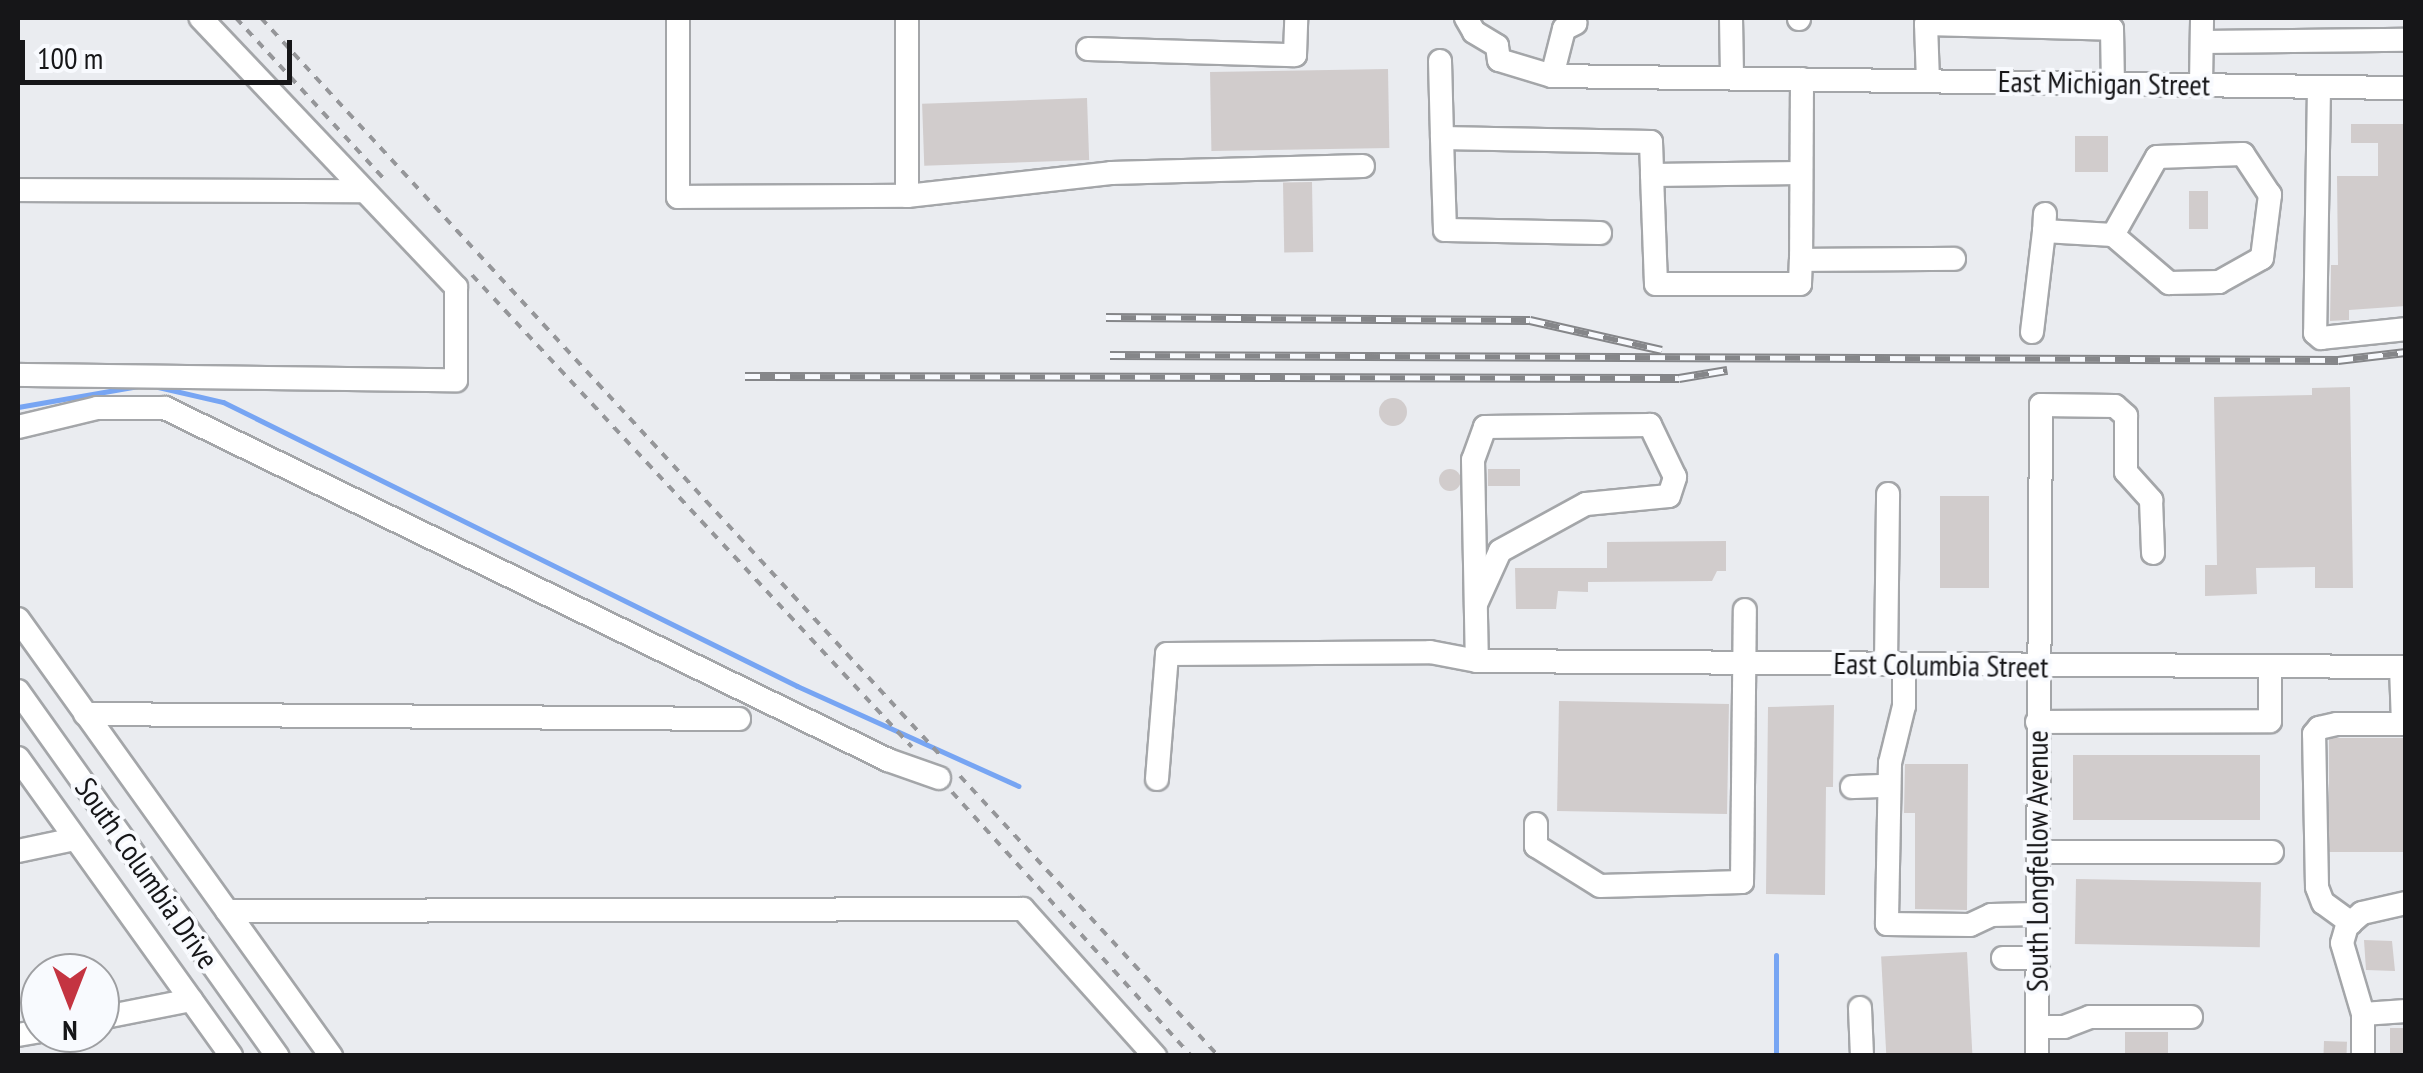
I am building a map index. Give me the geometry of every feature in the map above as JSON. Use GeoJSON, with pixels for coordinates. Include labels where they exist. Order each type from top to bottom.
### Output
{"type":"FeatureCollection","features":[{"type":"Feature","properties":{"kind":"street"},"geometry":{"type":"LineString","coordinates":[[18,375],[456,380],[456,287],[201,18]]}},
{"type":"Feature","properties":{"kind":"street"},"geometry":{"type":"LineString","coordinates":[[678,18],[678,198],[907,196],[1111,173],[1363,166]]}},
{"type":"Feature","properties":{"kind":"street"},"geometry":{"type":"LineString","coordinates":[[907,18],[907,196]]}},
{"type":"Feature","properties":{"kind":"street"},"geometry":{"type":"LineString","coordinates":[[1088,49],[1295,55],[1296,18]]}},
{"type":"Feature","properties":{"kind":"street","name":"East Michigan Street"},"geometry":{"type":"LineString","coordinates":[[1466,18],[1474,32],[1497,46],[1499,60],[1552,76],[2406,88]]}},
{"type":"Feature","properties":{"kind":"street"},"geometry":{"type":"LineString","coordinates":[[1732,18],[1732,78]]}},
{"type":"Feature","properties":{"kind":"street"},"geometry":{"type":"LineString","coordinates":[[2202,18],[2202,85]]}},
{"type":"Feature","properties":{"kind":"street"},"geometry":{"type":"LineString","coordinates":[[1552,76],[1564,29],[1576,23]]}},
{"type":"Feature","properties":{"kind":"street"},"geometry":{"type":"LineString","coordinates":[[1928,81],[1926,24],[2114,23],[2113,84]]}},
{"type":"Feature","properties":{"kind":"street"},"geometry":{"type":"LineString","coordinates":[[2202,42],[2406,40]]}},
{"type":"Feature","properties":{"kind":"street"},"geometry":{"type":"LineString","coordinates":[[1440,61],[1445,230],[1600,233]]}},
{"type":"Feature","properties":{"kind":"street"},"geometry":{"type":"LineString","coordinates":[[1442,138],[1651,142],[1656,284],[1800,284],[1802,80]]}},
{"type":"Feature","properties":{"kind":"street"},"geometry":{"type":"LineString","coordinates":[[2319,87],[2315,333],[2321,338],[2406,329]]}},
{"type":"Feature","properties":{"kind":"street"},"geometry":{"type":"LineString","coordinates":[[2032,332],[2044,222],[2112,234],[2169,283],[2219,282],[2262,258],[2270,195],[2243,154],[2158,157],[2112,234]]}},
{"type":"Feature","properties":{"kind":"street"},"geometry":{"type":"LineString","coordinates":[[1652,175],[1800,173]]}},
{"type":"Feature","properties":{"kind":"street"},"geometry":{"type":"LineString","coordinates":[[18,190],[361,190]]}},
{"type":"Feature","properties":{"kind":"street"},"geometry":{"type":"LineString","coordinates":[[1801,260],[1954,259]]}},
{"type":"Feature","properties":{"kind":"street","name":"South Longfellow Avenue"},"geometry":{"type":"LineString","coordinates":[[2037,1056],[2041,405],[2115,406],[2126,416],[2126,472],[2151,500],[2153,553]]}},
{"type":"Feature","properties":{"kind":"street"},"geometry":{"type":"LineString","coordinates":[[18,427],[97,408],[165,408],[888,760],[940,778]]}},
{"type":"Feature","properties":{"kind":"street"},"geometry":{"type":"LineString","coordinates":[[1476,604],[1500,551],[1586,504],[1669,496],[1675,477],[1650,425],[1485,426],[1473,460],[1476,660]]}},
{"type":"Feature","properties":{"kind":"street"},"geometry":{"type":"LineString","coordinates":[[1888,494],[1895,664],[1904,706],[1890,764],[1887,924],[1970,925],[1990,915],[2037,914]]}},
{"type":"Feature","properties":{"kind":"street"},"geometry":{"type":"LineString","coordinates":[[1536,824],[1536,846],[1600,886],[1742,882],[1745,610]]}},
{"type":"Feature","properties":{"kind":"street"},"geometry":{"type":"LineString","coordinates":[[18,619],[330,1056]]}},
{"type":"Feature","properties":{"kind":"street","name":"East Columbia Street"},"geometry":{"type":"LineString","coordinates":[[1158,780],[1167,654],[1430,652],[1476,660],[2404,668]]}},
{"type":"Feature","properties":{"kind":"street"},"geometry":{"type":"LineString","coordinates":[[2037,722],[2270,721],[2270,667]]}},
{"type":"Feature","properties":{"kind":"street"},"geometry":{"type":"LineString","coordinates":[[2351,923],[2323,903],[2317,887],[2314,734],[2319,728],[2337,724],[2403,724],[2404,668]]}},
{"type":"Feature","properties":{"kind":"street","name":"South Columbia Drive"},"geometry":{"type":"LineString","coordinates":[[18,691],[277,1056]]}},
{"type":"Feature","properties":{"kind":"street"},"geometry":{"type":"LineString","coordinates":[[85,714],[739,719]]}},
{"type":"Feature","properties":{"kind":"street"},"geometry":{"type":"LineString","coordinates":[[18,758],[231,1056]]}},
{"type":"Feature","properties":{"kind":"street"},"geometry":{"type":"LineString","coordinates":[[1852,787],[1890,786]]}},
{"type":"Feature","properties":{"kind":"street"},"geometry":{"type":"LineString","coordinates":[[18,851],[76,839]]}},
{"type":"Feature","properties":{"kind":"street"},"geometry":{"type":"LineString","coordinates":[[2037,852],[2272,852]]}},
{"type":"Feature","properties":{"kind":"street"},"geometry":{"type":"LineString","coordinates":[[2363,1056],[2363,1014],[2342,943],[2351,923],[2362,913],[2406,903]]}},
{"type":"Feature","properties":{"kind":"street"},"geometry":{"type":"LineString","coordinates":[[227,910],[1023,909],[1155,1056]]}},
{"type":"Feature","properties":{"kind":"street"},"geometry":{"type":"LineString","coordinates":[[2003,958],[2037,958]]}},
{"type":"Feature","properties":{"kind":"street"},"geometry":{"type":"LineString","coordinates":[[120,1014],[191,1000]]}},
{"type":"Feature","properties":{"kind":"street"},"geometry":{"type":"LineString","coordinates":[[1860,1008],[1862,1056]]}},
{"type":"Feature","properties":{"kind":"street"},"geometry":{"type":"LineString","coordinates":[[2363,1014],[2406,1011]]}},
{"type":"Feature","properties":{"kind":"street"},"geometry":{"type":"LineString","coordinates":[[2037,1027],[2064,1027],[2090,1017],[2191,1017]]}},
{"type":"Feature","properties":{"kind":"path"},"geometry":{"type":"LineString","coordinates":[[236,18],[396,192]]}},
{"type":"Feature","properties":{"kind":"path"},"geometry":{"type":"LineString","coordinates":[[261,18],[1218,1056]]}},
{"type":"Feature","properties":{"kind":"path"},"geometry":{"type":"LineString","coordinates":[[464,265],[914,750]]}},
{"type":"Feature","properties":{"kind":"path"},"geometry":{"type":"LineString","coordinates":[[940,778],[1190,1056]]}},
{"type":"Feature","properties":{"kind":"building"},"geometry":{"type":"Polygon","coordinates":[[[1388,69],[1389,148],[1211,151],[1210,72],[1388,69]]]}},
{"type":"Feature","properties":{"kind":"building"},"geometry":{"type":"Polygon","coordinates":[[[1087,98],[1089,160],[924,166],[922,104],[1087,98]]]}},
{"type":"Feature","properties":{"kind":"building"},"geometry":{"type":"Polygon","coordinates":[[[2351,124],[2406,124],[2406,306],[2349,310],[2349,320],[2330,321],[2331,265],[2338,265],[2337,176],[2378,176],[2378,143],[2351,143],[2351,124]]]}},
{"type":"Feature","properties":{"kind":"building"},"geometry":{"type":"Polygon","coordinates":[[[2075,136],[2108,136],[2108,172],[2075,172],[2075,136]]]}},
{"type":"Feature","properties":{"kind":"building"},"geometry":{"type":"Polygon","coordinates":[[[1312,182],[1313,252],[1284,252],[1283,183],[1312,182]]]}},
{"type":"Feature","properties":{"kind":"building"},"geometry":{"type":"Polygon","coordinates":[[[2189,191],[2208,191],[2208,229],[2189,229],[2189,191]]]}},
{"type":"Feature","properties":{"kind":"building"},"geometry":{"type":"Polygon","coordinates":[[[2350,387],[2353,588],[2315,588],[2315,567],[2256,568],[2257,594],[2205,596],[2205,565],[2217,565],[2214,397],[2312,395],[2312,388],[2350,387]]]}},
{"type":"Feature","properties":{"kind":"building"},"geometry":{"type":"Polygon","coordinates":[[[1393,398],[1403,402],[1407,412],[1403,422],[1393,426],[1383,422],[1379,412],[1383,402],[1393,398]]]}},
{"type":"Feature","properties":{"kind":"building"},"geometry":{"type":"Polygon","coordinates":[[[1450,469],[1458,472],[1458,488],[1450,491],[1442,488],[1439,480],[1442,472],[1450,469]]]}},
{"type":"Feature","properties":{"kind":"building"},"geometry":{"type":"Polygon","coordinates":[[[1488,469],[1520,469],[1520,486],[1488,486],[1488,469]]]}},
{"type":"Feature","properties":{"kind":"building"},"geometry":{"type":"Polygon","coordinates":[[[1940,496],[1989,496],[1989,588],[1940,588],[1940,496]]]}},
{"type":"Feature","properties":{"kind":"building"},"geometry":{"type":"Polygon","coordinates":[[[1726,541],[1726,571],[1717,571],[1712,581],[1588,582],[1588,592],[1558,591],[1556,609],[1516,609],[1515,568],[1607,568],[1607,542],[1726,541]]]}},
{"type":"Feature","properties":{"kind":"building"},"geometry":{"type":"Polygon","coordinates":[[[1559,701],[1729,704],[1727,814],[1557,811],[1559,701]]]}},
{"type":"Feature","properties":{"kind":"building"},"geometry":{"type":"Polygon","coordinates":[[[1834,705],[1833,787],[1826,787],[1825,895],[1766,894],[1768,707],[1834,705]]]}},
{"type":"Feature","properties":{"kind":"building"},"geometry":{"type":"Polygon","coordinates":[[[2329,738],[2406,738],[2406,852],[2329,852],[2329,738]]]}},
{"type":"Feature","properties":{"kind":"building"},"geometry":{"type":"Polygon","coordinates":[[[2073,755],[2260,755],[2260,820],[2073,820],[2073,755]]]}},
{"type":"Feature","properties":{"kind":"building"},"geometry":{"type":"Polygon","coordinates":[[[1905,764],[1968,764],[1967,910],[1915,909],[1915,813],[1904,813],[1905,764]]]}},
{"type":"Feature","properties":{"kind":"building"},"geometry":{"type":"Polygon","coordinates":[[[2076,879],[2261,882],[2260,947],[2075,944],[2076,879]]]}},
{"type":"Feature","properties":{"kind":"building"},"geometry":{"type":"Polygon","coordinates":[[[2364,940],[2392,941],[2395,971],[2366,970],[2364,940]]]}},
{"type":"Feature","properties":{"kind":"building"},"geometry":{"type":"Polygon","coordinates":[[[1967,952],[1972,1056],[1886,1056],[1881,957],[1967,952]]]}},
{"type":"Feature","properties":{"kind":"building"},"geometry":{"type":"Polygon","coordinates":[[[2390,1028],[2406,1028],[2406,1056],[2390,1056],[2390,1028]]]}},
{"type":"Feature","properties":{"kind":"building"},"geometry":{"type":"Polygon","coordinates":[[[2125,1032],[2168,1032],[2168,1056],[2125,1056],[2125,1032]]]}},
{"type":"Feature","properties":{"kind":"building"},"geometry":{"type":"Polygon","coordinates":[[[2324,1041],[2347,1042],[2346,1056],[2323,1056],[2324,1041]]]}},
{"type":"Feature","properties":{"kind":"waterway"},"geometry":{"type":"LineString","coordinates":[[18,407],[138,386]]}},
{"type":"Feature","properties":{"kind":"waterway"},"geometry":{"type":"LineString","coordinates":[[158,387],[223,402],[797,686],[1018,786]]}},
{"type":"Feature","properties":{"kind":"waterway"},"geometry":{"type":"LineString","coordinates":[[1776,955],[1776,1056]]}},
{"type":"Feature","properties":{"kind":"railway"},"geometry":{"type":"LineString","coordinates":[[1106,317],[1530,320],[1662,350]]}},
{"type":"Feature","properties":{"kind":"railway"},"geometry":{"type":"LineString","coordinates":[[1110,355],[2338,360],[2406,352]]}},
{"type":"Feature","properties":{"kind":"railway"},"geometry":{"type":"LineString","coordinates":[[745,376],[1679,378],[1727,370]]}}]}
